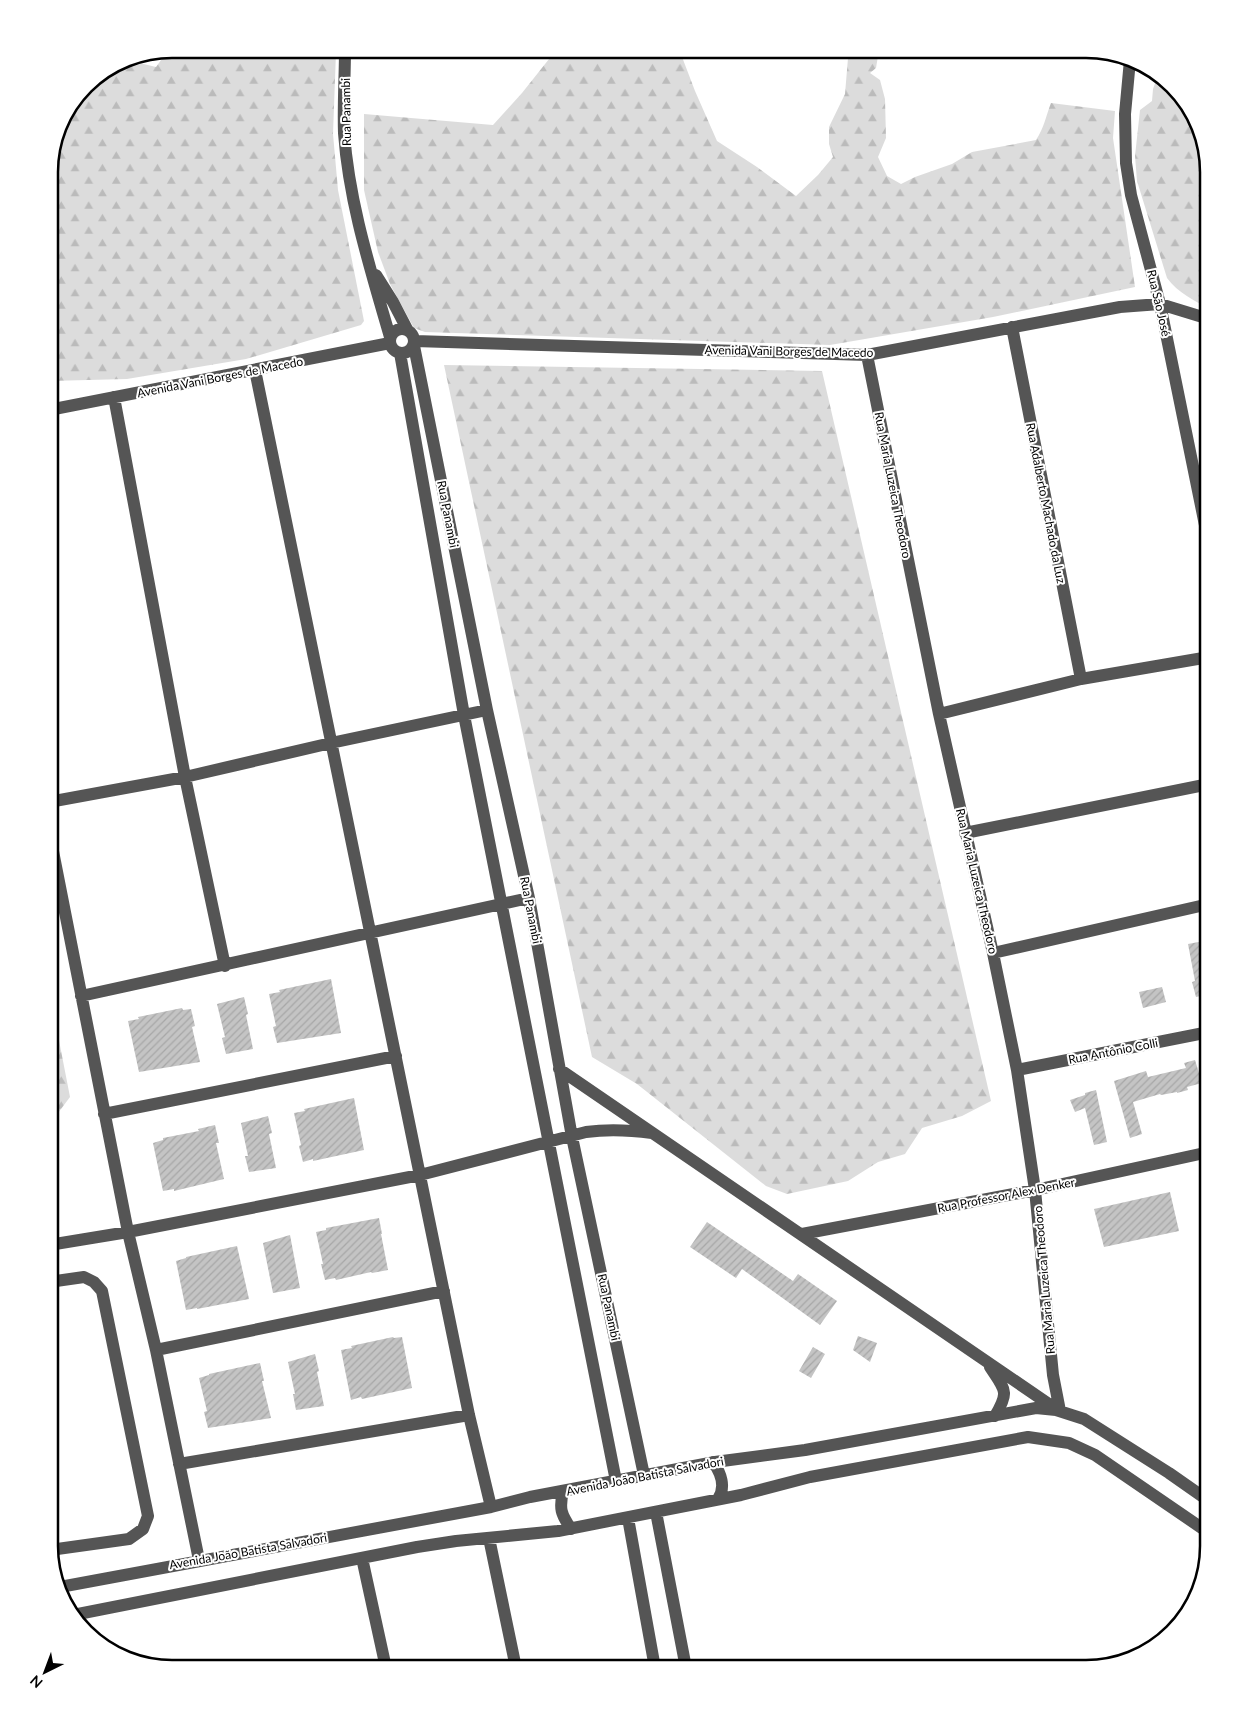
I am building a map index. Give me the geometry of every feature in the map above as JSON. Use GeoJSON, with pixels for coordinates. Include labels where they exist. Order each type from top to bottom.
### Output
{"type":"FeatureCollection","features":[{"type":"Feature","properties":{"kind":"street","name":"Rua Panambi"},"geometry":{"type":"LineString","coordinates":[[345,57],[344,132],[350,185],[368,263],[390,340]]}},
{"type":"Feature","properties":{"kind":"street","name":"Rua São José"},"geometry":{"type":"LineString","coordinates":[[1129,66],[1125,114],[1126,163],[1131,195],[1160,304],[1200,501]]}},
{"type":"Feature","properties":{"kind":"street","name":"Rua Panambi"},"geometry":{"type":"LineString","coordinates":[[368,263],[393,302],[406,329]]}},
{"type":"Feature","properties":{"kind":"street"},"geometry":{"type":"LineString","coordinates":[[1160,304],[1200,316]]}},
{"type":"Feature","properties":{"kind":"street","name":"Avenida Vani Borges de Macedo"},"geometry":{"type":"LineString","coordinates":[[414,344],[867,355],[1120,307],[1160,304]]}},
{"type":"Feature","properties":{"kind":"street","name":"Rua Adalberto Machado da Luz"},"geometry":{"type":"LineString","coordinates":[[1012,327],[1081,679]]}},
{"type":"Feature","properties":{"kind":"street"},"geometry":{"type":"LineString","coordinates":[[402,328],[406,329],[413,334],[414,344],[408,352],[400,353],[394,350],[390,340],[395,331],[402,328]]}},
{"type":"Feature","properties":{"kind":"street","name":"Avenida Vani Borges de Macedo"},"geometry":{"type":"LineString","coordinates":[[58,408],[255,370],[390,340]]}},
{"type":"Feature","properties":{"kind":"street","name":"Rua Panambi"},"geometry":{"type":"LineString","coordinates":[[414,344],[488,710],[529,898],[572,1137],[644,1475]]}},
{"type":"Feature","properties":{"kind":"street","name":"Rua Panambi"},"geometry":{"type":"LineString","coordinates":[[400,353],[464,715],[616,1481]]}},
{"type":"Feature","properties":{"kind":"street","name":"Rua Maria Luzeica Theodoro"},"geometry":{"type":"LineString","coordinates":[[867,355],[939,714],[993,953],[1017,1070],[1035,1190],[1053,1375],[1060,1412]]}},
{"type":"Feature","properties":{"kind":"street"},"geometry":{"type":"LineString","coordinates":[[255,370],[469,1415],[491,1507]]}},
{"type":"Feature","properties":{"kind":"street"},"geometry":{"type":"LineString","coordinates":[[114,397],[185,777],[224,966]]}},
{"type":"Feature","properties":{"kind":"street"},"geometry":{"type":"LineString","coordinates":[[939,714],[1081,679],[1200,659]]}},
{"type":"Feature","properties":{"kind":"street"},"geometry":{"type":"LineString","coordinates":[[58,800],[185,777],[331,743],[488,710]]}},
{"type":"Feature","properties":{"kind":"street"},"geometry":{"type":"LineString","coordinates":[[965,833],[1200,786]]}},
{"type":"Feature","properties":{"kind":"street"},"geometry":{"type":"LineString","coordinates":[[58,878],[128,1232],[156,1350],[199,1560]]}},
{"type":"Feature","properties":{"kind":"street"},"geometry":{"type":"LineString","coordinates":[[81,996],[529,898]]}},
{"type":"Feature","properties":{"kind":"street"},"geometry":{"type":"LineString","coordinates":[[993,953],[1200,906]]}},
{"type":"Feature","properties":{"kind":"street","name":"Rua Antônio Colli"},"geometry":{"type":"LineString","coordinates":[[1017,1070],[1200,1034]]}},
{"type":"Feature","properties":{"kind":"street"},"geometry":{"type":"LineString","coordinates":[[104,1114],[396,1056]]}},
{"type":"Feature","properties":{"kind":"street"},"geometry":{"type":"LineString","coordinates":[[559,1069],[1060,1412]]}},
{"type":"Feature","properties":{"kind":"street"},"geometry":{"type":"LineString","coordinates":[[58,1244],[420,1175],[586,1132],[606,1129],[652,1133]]}},
{"type":"Feature","properties":{"kind":"street","name":"Rua Professor Alex Denker"},"geometry":{"type":"LineString","coordinates":[[802,1234],[1035,1190],[1200,1155]]}},
{"type":"Feature","properties":{"kind":"street"},"geometry":{"type":"LineString","coordinates":[[58,1281],[84,1277],[94,1282],[102,1291],[148,1516],[143,1529],[129,1539],[58,1549]]}},
{"type":"Feature","properties":{"kind":"street"},"geometry":{"type":"LineString","coordinates":[[156,1350],[444,1290]]}},
{"type":"Feature","properties":{"kind":"street"},"geometry":{"type":"LineString","coordinates":[[988,1363],[1003,1387],[1005,1400],[995,1416]]}},
{"type":"Feature","properties":{"kind":"street","name":"Avenida João Batista Salvadori"},"geometry":{"type":"LineString","coordinates":[[65,1586],[491,1507],[713,1462],[805,1450],[1036,1408],[1084,1419],[1169,1473],[1200,1495]]}},
{"type":"Feature","properties":{"kind":"street"},"geometry":{"type":"LineString","coordinates":[[179,1464],[469,1415]]}},
{"type":"Feature","properties":{"kind":"street"},"geometry":{"type":"LineString","coordinates":[[80,1614],[417,1547],[571,1529],[718,1499],[810,1477],[1028,1437],[1069,1443],[1095,1455],[1200,1527]]}},
{"type":"Feature","properties":{"kind":"street"},"geometry":{"type":"LineString","coordinates":[[713,1462],[721,1475],[723,1485],[722,1494],[718,1499]]}},
{"type":"Feature","properties":{"kind":"street"},"geometry":{"type":"LineString","coordinates":[[563,1491],[561,1511],[563,1518],[571,1529]]}},
{"type":"Feature","properties":{"kind":"street"},"geometry":{"type":"LineString","coordinates":[[656,1512],[684,1660]]}},
{"type":"Feature","properties":{"kind":"street"},"geometry":{"type":"LineString","coordinates":[[628,1518],[653,1660]]}},
{"type":"Feature","properties":{"kind":"street"},"geometry":{"type":"LineString","coordinates":[[489,1538],[514,1659]]}},
{"type":"Feature","properties":{"kind":"street"},"geometry":{"type":"LineString","coordinates":[[362,1558],[384,1659]]}},
{"type":"Feature","properties":{"kind":"green space"},"geometry":{"type":"Polygon","coordinates":[[[172,57],[336,57],[333,134],[338,190],[364,321],[361,325],[246,359],[127,379],[58,381],[58,164],[61,142],[69,121],[77,108],[86,96],[102,81],[121,69],[139,63],[156,67],[163,58],[172,57]]]}},
{"type":"Feature","properties":{"kind":"green space"},"geometry":{"type":"Polygon","coordinates":[[[550,57],[682,58],[717,141],[757,167],[796,196],[818,175],[833,157],[829,144],[829,127],[845,94],[848,58],[878,58],[876,68],[870,73],[880,80],[885,99],[886,138],[878,157],[887,176],[901,184],[952,164],[972,152],[1036,140],[1051,103],[1115,111],[1113,138],[1135,287],[993,317],[830,345],[425,332],[414,328],[390,284],[378,252],[364,190],[364,114],[493,125],[550,57]]]}},
{"type":"Feature","properties":{"kind":"green space"},"geometry":{"type":"Polygon","coordinates":[[[1156,81],[1177,102],[1192,128],[1197,142],[1200,157],[1200,304],[1181,292],[1167,278],[1137,181],[1135,156],[1140,110],[1152,101],[1156,81]]]}},
{"type":"Feature","properties":{"kind":"green space"},"geometry":{"type":"Polygon","coordinates":[[[444,365],[822,371],[991,1101],[962,1116],[922,1128],[905,1154],[878,1162],[848,1181],[787,1194],[766,1186],[637,1084],[592,1057],[444,365]]]}},
{"type":"Feature","properties":{"kind":"green space"},"geometry":{"type":"Polygon","coordinates":[[[58,1035],[70,1097],[58,1113],[58,1035]]]}},
{"type":"Feature","properties":{"kind":"building"},"geometry":{"type":"Polygon","coordinates":[[[1200,942],[1200,996],[1196,997],[1192,982],[1195,981],[1188,944],[1200,942]]]}},
{"type":"Feature","properties":{"kind":"building"},"geometry":{"type":"Polygon","coordinates":[[[331,979],[341,1033],[277,1043],[273,1027],[276,1026],[269,994],[280,992],[279,990],[331,979]]]}},
{"type":"Feature","properties":{"kind":"building"},"geometry":{"type":"Polygon","coordinates":[[[1162,987],[1166,1002],[1143,1008],[1139,992],[1162,987]]]}},
{"type":"Feature","properties":{"kind":"building"},"geometry":{"type":"Polygon","coordinates":[[[244,997],[253,1049],[226,1054],[222,1038],[225,1037],[217,1004],[244,997]]]}},
{"type":"Feature","properties":{"kind":"building"},"geometry":{"type":"Polygon","coordinates":[[[182,1008],[183,1010],[191,1009],[195,1026],[192,1027],[200,1062],[139,1072],[128,1021],[139,1019],[138,1017],[182,1008]]]}},
{"type":"Feature","properties":{"kind":"building"},"geometry":{"type":"Polygon","coordinates":[[[1195,1060],[1200,1084],[1187,1087],[1188,1090],[1160,1094],[1133,1102],[1142,1134],[1130,1138],[1114,1081],[1146,1071],[1148,1077],[1186,1068],[1184,1063],[1195,1060]]]}},
{"type":"Feature","properties":{"kind":"building"},"geometry":{"type":"Polygon","coordinates":[[[1096,1090],[1107,1142],[1094,1145],[1085,1108],[1075,1112],[1070,1100],[1096,1090]]]}},
{"type":"Feature","properties":{"kind":"building"},"geometry":{"type":"Polygon","coordinates":[[[354,1098],[364,1150],[303,1162],[294,1113],[354,1098]]]}},
{"type":"Feature","properties":{"kind":"building"},"geometry":{"type":"Polygon","coordinates":[[[268,1116],[272,1133],[269,1134],[276,1168],[249,1172],[245,1156],[248,1156],[241,1123],[268,1116]]]}},
{"type":"Feature","properties":{"kind":"building"},"geometry":{"type":"Polygon","coordinates":[[[215,1125],[219,1143],[216,1143],[224,1179],[174,1191],[174,1189],[163,1191],[153,1143],[163,1140],[163,1138],[199,1131],[198,1129],[215,1125]]]}},
{"type":"Feature","properties":{"kind":"building"},"geometry":{"type":"Polygon","coordinates":[[[1170,1192],[1179,1231],[1104,1247],[1094,1209],[1170,1192]]]}},
{"type":"Feature","properties":{"kind":"building"},"geometry":{"type":"Polygon","coordinates":[[[379,1218],[388,1270],[336,1280],[335,1278],[325,1280],[316,1232],[326,1230],[326,1228],[379,1218]]]}},
{"type":"Feature","properties":{"kind":"building"},"geometry":{"type":"Polygon","coordinates":[[[707,1222],[793,1281],[798,1274],[837,1301],[820,1325],[742,1269],[736,1278],[690,1247],[707,1222]]]}},
{"type":"Feature","properties":{"kind":"building"},"geometry":{"type":"Polygon","coordinates":[[[290,1235],[300,1288],[273,1293],[263,1243],[290,1235]]]}},
{"type":"Feature","properties":{"kind":"building"},"geometry":{"type":"Polygon","coordinates":[[[237,1246],[249,1299],[186,1310],[176,1261],[237,1246]]]}},
{"type":"Feature","properties":{"kind":"building"},"geometry":{"type":"Polygon","coordinates":[[[858,1336],[877,1343],[870,1362],[853,1350],[858,1336]]]}},
{"type":"Feature","properties":{"kind":"building"},"geometry":{"type":"Polygon","coordinates":[[[393,1337],[402,1337],[412,1388],[351,1400],[341,1350],[393,1337]]]}},
{"type":"Feature","properties":{"kind":"building"},"geometry":{"type":"Polygon","coordinates":[[[813,1347],[825,1354],[811,1378],[799,1371],[813,1347]]]}},
{"type":"Feature","properties":{"kind":"building"},"geometry":{"type":"Polygon","coordinates":[[[315,1354],[324,1406],[296,1410],[293,1394],[295,1394],[288,1362],[315,1354]]]}},
{"type":"Feature","properties":{"kind":"building"},"geometry":{"type":"Polygon","coordinates":[[[260,1363],[264,1381],[262,1381],[271,1418],[208,1428],[204,1412],[207,1411],[199,1378],[260,1363]]]}}]}
